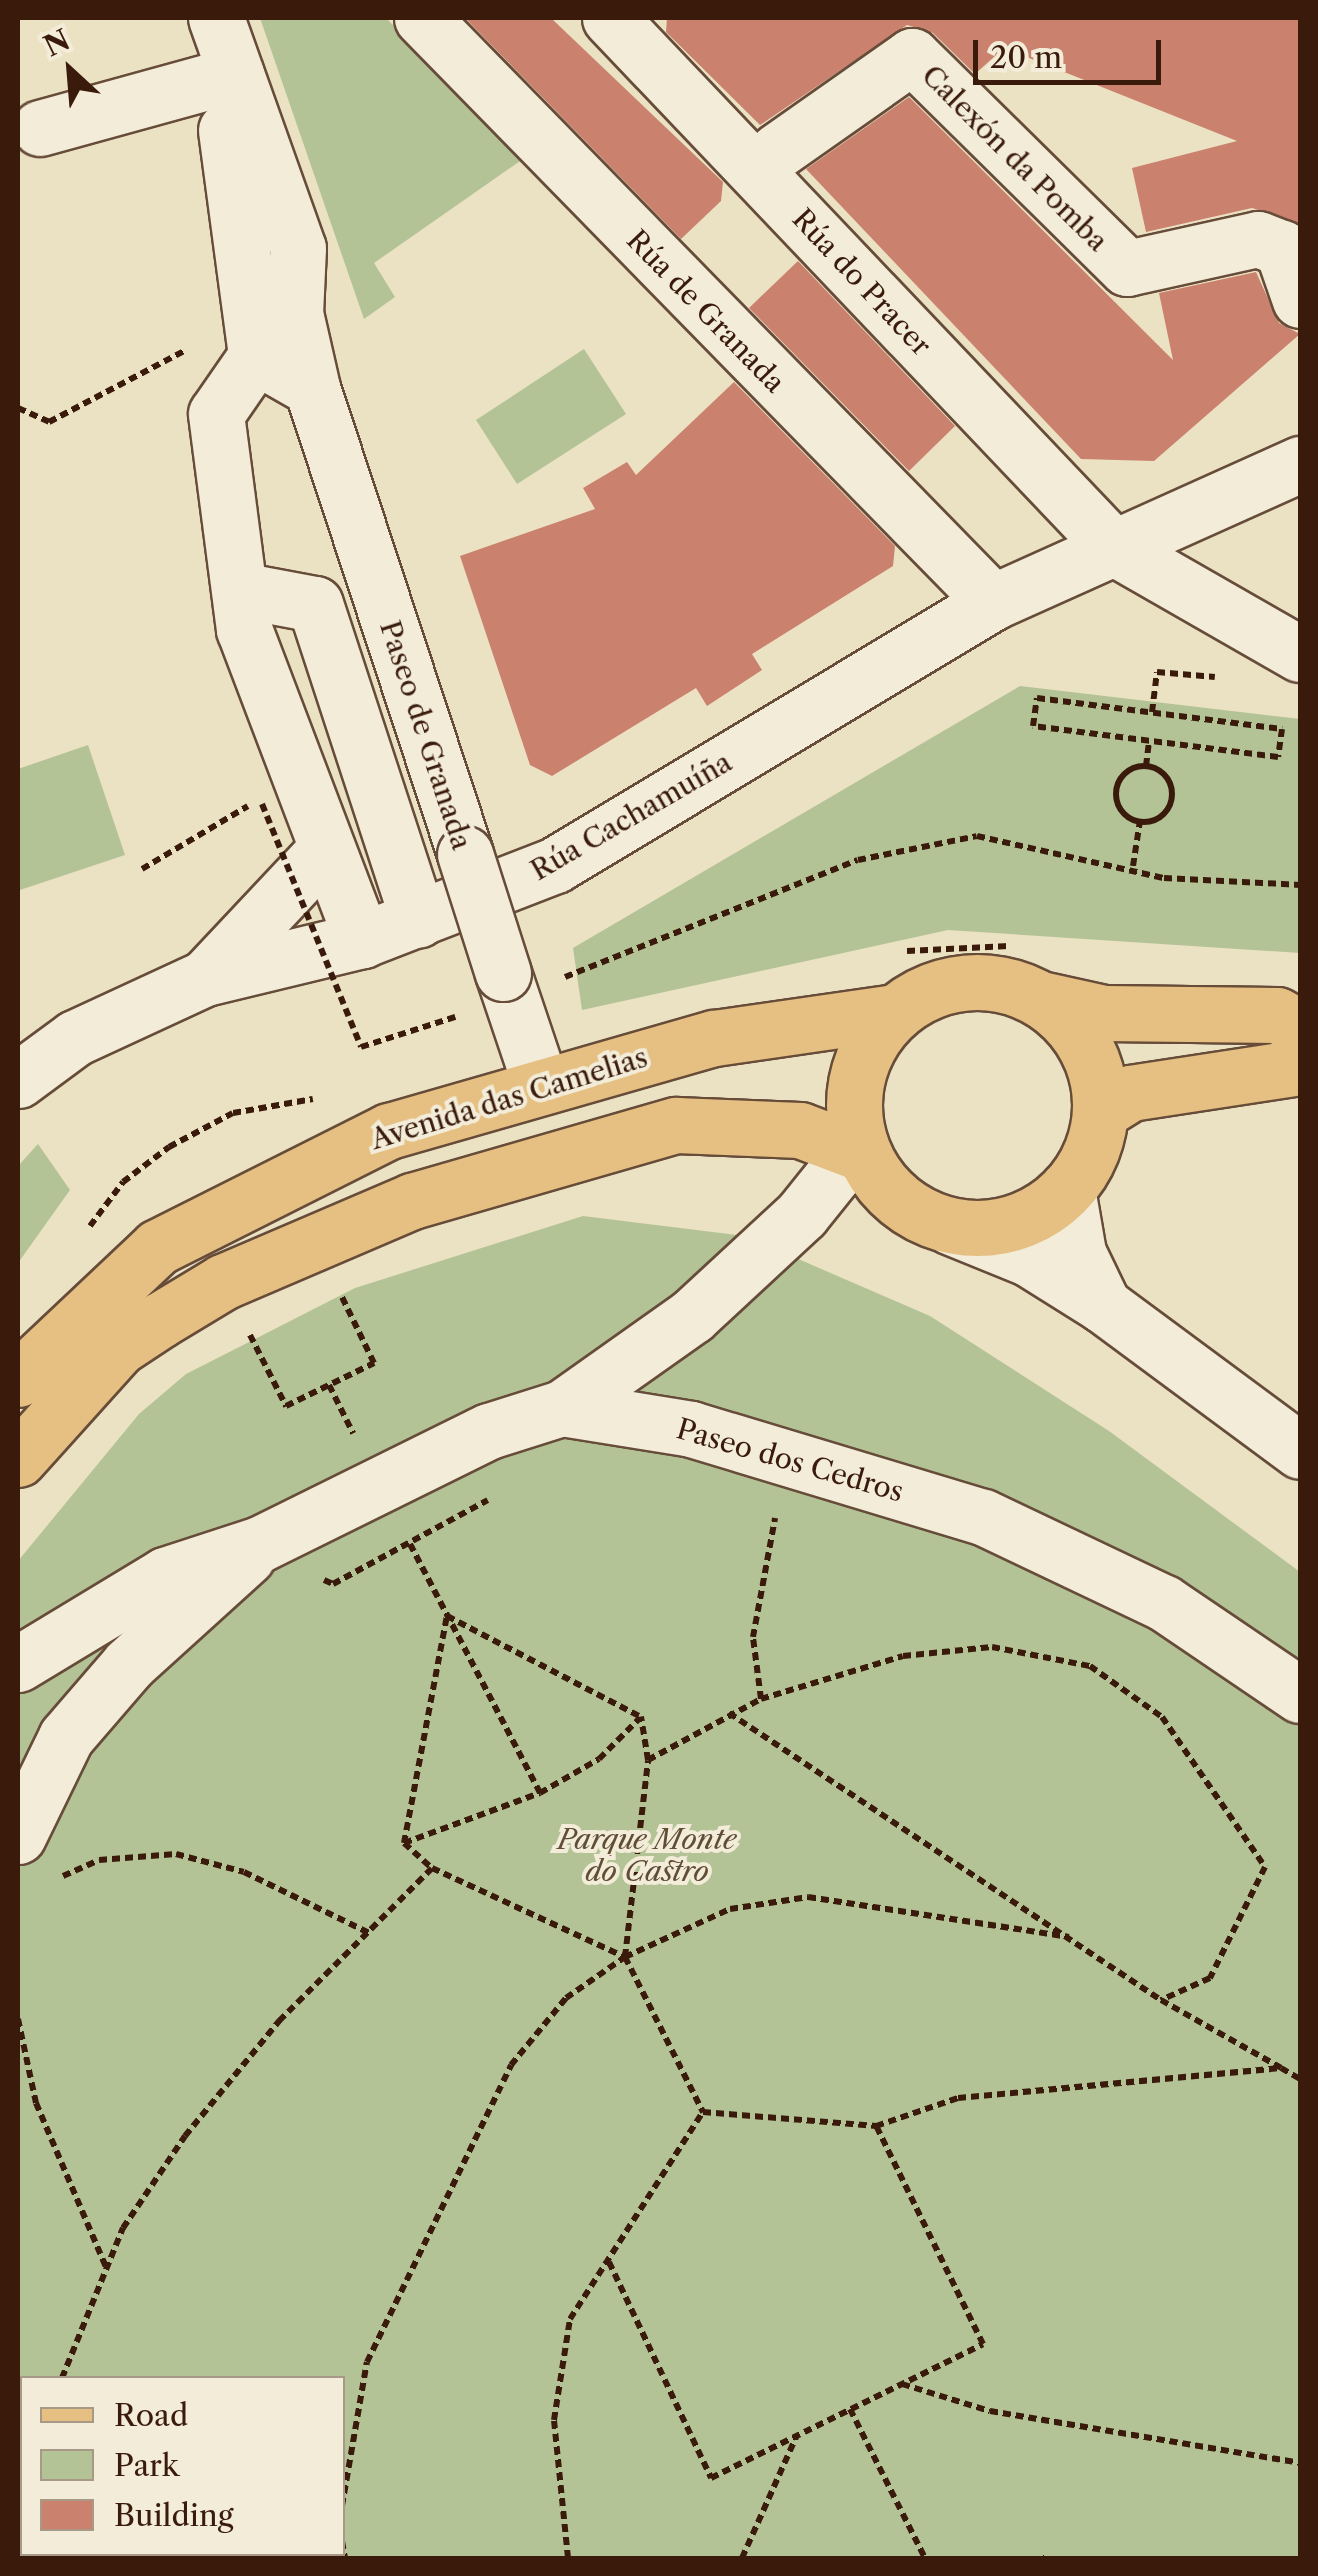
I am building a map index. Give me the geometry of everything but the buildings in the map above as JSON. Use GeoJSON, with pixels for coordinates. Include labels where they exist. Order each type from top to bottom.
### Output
{"type":"FeatureCollection","features":[{"type":"Feature","properties":{"kind":"main road"},"geometry":{"type":"LineString","coordinates":[[1300,1027],[1276,1015],[1104,1013],[966,982],[894,1012],[856,1078],[855,1139],[898,1200],[949,1226],[1013,1222],[1067,1189],[1100,1112],[1130,1093],[1300,1067]]}},
{"type":"Feature","properties":{"kind":"main road"},"geometry":{"type":"LineString","coordinates":[[1041,998],[1087,1047],[1100,1112]]}},
{"type":"Feature","properties":{"kind":"main road","name":"Avenida das Camelias"},"geometry":{"type":"LineString","coordinates":[[18,1379],[104,1290],[230,1205],[389,1131],[540,1083],[714,1038],[894,1012]]}},
{"type":"Feature","properties":{"kind":"main road"},"geometry":{"type":"LineString","coordinates":[[18,1459],[118,1347],[223,1282],[412,1201],[676,1125],[746,1122],[855,1139]]}},
{"type":"Feature","properties":{"kind":"street"},"geometry":{"type":"LineString","coordinates":[[189,18],[223,77]]}},
{"type":"Feature","properties":{"kind":"street"},"geometry":{"type":"LineString","coordinates":[[216,18],[240,194],[256,356],[216,414],[244,629],[362,940]]}},
{"type":"Feature","properties":{"kind":"street","name":"Rúa de Granada"},"geometry":{"type":"LineString","coordinates":[[422,18],[993,602]]}},
{"type":"Feature","properties":{"kind":"street","name":"Rúa do Pracer"},"geometry":{"type":"LineString","coordinates":[[610,18],[1113,546],[1300,654]]}},
{"type":"Feature","properties":{"kind":"street","name":"Calexón da Pomba"},"geometry":{"type":"LineString","coordinates":[[777,151],[912,56],[1128,268],[1258,239],[1282,248],[1300,300]]}},
{"type":"Feature","properties":{"kind":"street"},"geometry":{"type":"LineString","coordinates":[[40,128],[223,77]]}},
{"type":"Feature","properties":{"kind":"street","name":"Paseo de Granada"},"geometry":{"type":"LineString","coordinates":[[223,77],[298,248],[295,313],[312,388],[465,854],[489,992],[540,1083]]}},
{"type":"Feature","properties":{"kind":"street"},"geometry":{"type":"LineString","coordinates":[[256,356],[312,388]]}},
{"type":"Feature","properties":{"kind":"street","name":"Rúa Cachamuíña"},"geometry":{"type":"LineString","coordinates":[[18,1080],[75,1038],[206,978],[362,940],[554,865],[993,602],[1300,464]]}},
{"type":"Feature","properties":{"kind":"street"},"geometry":{"type":"LineString","coordinates":[[240,590],[315,604],[418,920]]}},
{"type":"Feature","properties":{"kind":"street"},"geometry":{"type":"LineString","coordinates":[[206,978],[327,848]]}},
{"type":"Feature","properties":{"kind":"street"},"geometry":{"type":"LineString","coordinates":[[562,1408],[692,1316],[802,1214],[855,1139]]}},
{"type":"Feature","properties":{"kind":"street"},"geometry":{"type":"LineString","coordinates":[[1067,1189],[1078,1253],[1103,1304]]}},
{"type":"Feature","properties":{"kind":"street"},"geometry":{"type":"LineString","coordinates":[[949,1226],[1028,1258],[1103,1304],[1300,1451]]}},
{"type":"Feature","properties":{"kind":"street","name":"Paseo dos Cedros"},"geometry":{"type":"LineString","coordinates":[[260,1544],[489,1431],[562,1408],[818,1463],[984,1518],[1164,1602],[1300,1695]]}},
{"type":"Feature","properties":{"kind":"street"},"geometry":{"type":"LineString","coordinates":[[18,1664],[164,1575],[260,1544]]}},
{"type":"Feature","properties":{"kind":"street"},"geometry":{"type":"LineString","coordinates":[[18,1836],[66,1737],[129,1664],[260,1544]]}},
{"type":"Feature","properties":{"kind":"path"},"geometry":{"type":"LineString","coordinates":[[18,408],[50,422],[116,394],[177,353]]}},
{"type":"Feature","properties":{"kind":"path"},"geometry":{"type":"LineString","coordinates":[[1152,712],[1157,672],[1223,678],[1236,618]]}},
{"type":"Feature","properties":{"kind":"path"},"geometry":{"type":"LineString","coordinates":[[1037,698],[1282,729],[1278,757],[1150,742],[1034,726],[1037,698]]}},
{"type":"Feature","properties":{"kind":"path"},"geometry":{"type":"LineString","coordinates":[[1146,766],[1150,742]]}},
{"type":"Feature","properties":{"kind":"path"},"geometry":{"type":"LineString","coordinates":[[1146,766],[1168,780],[1171,798],[1162,815],[1140,821],[1120,809],[1116,790],[1129,770],[1146,766]]}},
{"type":"Feature","properties":{"kind":"path"},"geometry":{"type":"LineString","coordinates":[[142,869],[262,804],[361,1047],[489,992]]}},
{"type":"Feature","properties":{"kind":"path"},"geometry":{"type":"LineString","coordinates":[[1132,866],[1140,821]]}},
{"type":"Feature","properties":{"kind":"path"},"geometry":{"type":"LineString","coordinates":[[565,977],[858,860],[977,836],[1132,866],[1164,878],[1300,885]]}},
{"type":"Feature","properties":{"kind":"path"},"geometry":{"type":"LineString","coordinates":[[246,1326],[286,1406],[374,1363],[335,1282]]}},
{"type":"Feature","properties":{"kind":"path"},"geometry":{"type":"LineString","coordinates":[[329,1385],[356,1438]]}},
{"type":"Feature","properties":{"kind":"path"},"geometry":{"type":"LineString","coordinates":[[761,1698],[753,1636],[776,1512],[818,1463]]}},
{"type":"Feature","properties":{"kind":"path"},"geometry":{"type":"LineString","coordinates":[[333,1584],[486,1505]]}},
{"type":"Feature","properties":{"kind":"path"},"geometry":{"type":"LineString","coordinates":[[410,1544],[540,1792]]}},
{"type":"Feature","properties":{"kind":"path"},"geometry":{"type":"LineString","coordinates":[[447,1616],[640,1717]]}},
{"type":"Feature","properties":{"kind":"path"},"geometry":{"type":"LineString","coordinates":[[404,1843],[447,1616]]}},
{"type":"Feature","properties":{"kind":"path"},"geometry":{"type":"LineString","coordinates":[[648,1760],[761,1698],[902,1656],[992,1647],[1090,1666],[1162,1716],[1265,1868],[1210,1978],[1160,2000]]}},
{"type":"Feature","properties":{"kind":"path"},"geometry":{"type":"LineString","coordinates":[[730,1713],[1160,2000],[1300,2080]]}},
{"type":"Feature","properties":{"kind":"path"},"geometry":{"type":"LineString","coordinates":[[640,1717],[648,1760],[624,1957],[702,2112]]}},
{"type":"Feature","properties":{"kind":"path"},"geometry":{"type":"LineString","coordinates":[[404,1843],[540,1792],[598,1759],[640,1717]]}},
{"type":"Feature","properties":{"kind":"path"},"geometry":{"type":"LineString","coordinates":[[404,1843],[432,1868],[624,1957]]}},
{"type":"Feature","properties":{"kind":"path"},"geometry":{"type":"LineString","coordinates":[[48,1885],[98,1860],[176,1854],[244,1872],[371,1934]]}},
{"type":"Feature","properties":{"kind":"path"},"geometry":{"type":"LineString","coordinates":[[63,2376],[106,2268],[185,2136],[279,2021],[371,1934],[432,1868]]}},
{"type":"Feature","properties":{"kind":"path"},"geometry":{"type":"LineString","coordinates":[[345,2489],[367,2362],[511,2065],[566,1998],[624,1957],[730,1909],[808,1897],[1069,1938]]}},
{"type":"Feature","properties":{"kind":"path"},"geometry":{"type":"LineString","coordinates":[[18,2019],[36,2103],[106,2268]]}},
{"type":"Feature","properties":{"kind":"path"},"geometry":{"type":"LineString","coordinates":[[702,2112],[876,2126],[958,2098],[1281,2068]]}},
{"type":"Feature","properties":{"kind":"path"},"geometry":{"type":"LineString","coordinates":[[568,2558],[556,2373],[570,2319],[702,2112]]}},
{"type":"Feature","properties":{"kind":"path"},"geometry":{"type":"LineString","coordinates":[[609,2262],[712,2478],[983,2344],[876,2126]]}},
{"type":"Feature","properties":{"kind":"path"},"geometry":{"type":"LineString","coordinates":[[902,2384],[990,2411],[1300,2462]]}},
{"type":"Feature","properties":{"kind":"path"},"geometry":{"type":"LineString","coordinates":[[850,2409],[925,2558]]}},
{"type":"Feature","properties":{"kind":"path"},"geometry":{"type":"LineString","coordinates":[[742,2558],[797,2436]]}},
{"type":"Feature","properties":{"kind":"green space"},"geometry":{"type":"Polygon","coordinates":[[[260,18],[386,18],[523,159],[374,263],[395,297],[364,319],[260,18]]]}},
{"type":"Feature","properties":{"kind":"green space"},"geometry":{"type":"Polygon","coordinates":[[[584,349],[626,414],[517,484],[476,420],[584,349]]]}},
{"type":"Feature","properties":{"kind":"green space"},"geometry":{"type":"Polygon","coordinates":[[[1020,686],[1300,719],[1300,953],[948,930],[582,1010],[573,948],[1020,686]]]}},
{"type":"Feature","properties":{"kind":"green space"},"geometry":{"type":"Polygon","coordinates":[[[88,745],[125,855],[20,890],[18,769],[88,745]]]}},
{"type":"Feature","properties":{"kind":"green space"},"geometry":{"type":"Polygon","coordinates":[[[38,1144],[70,1190],[18,1263],[18,1166],[38,1144]]]}},
{"type":"Feature","properties":{"kind":"green space","name":"Parque Monte do Castro"},"geometry":{"type":"Polygon","coordinates":[[[583,1216],[745,1236],[930,1316],[1109,1431],[1300,1572],[1300,2558],[18,2558],[18,1561],[139,1414],[186,1374],[355,1288],[583,1216]]]}}]}
